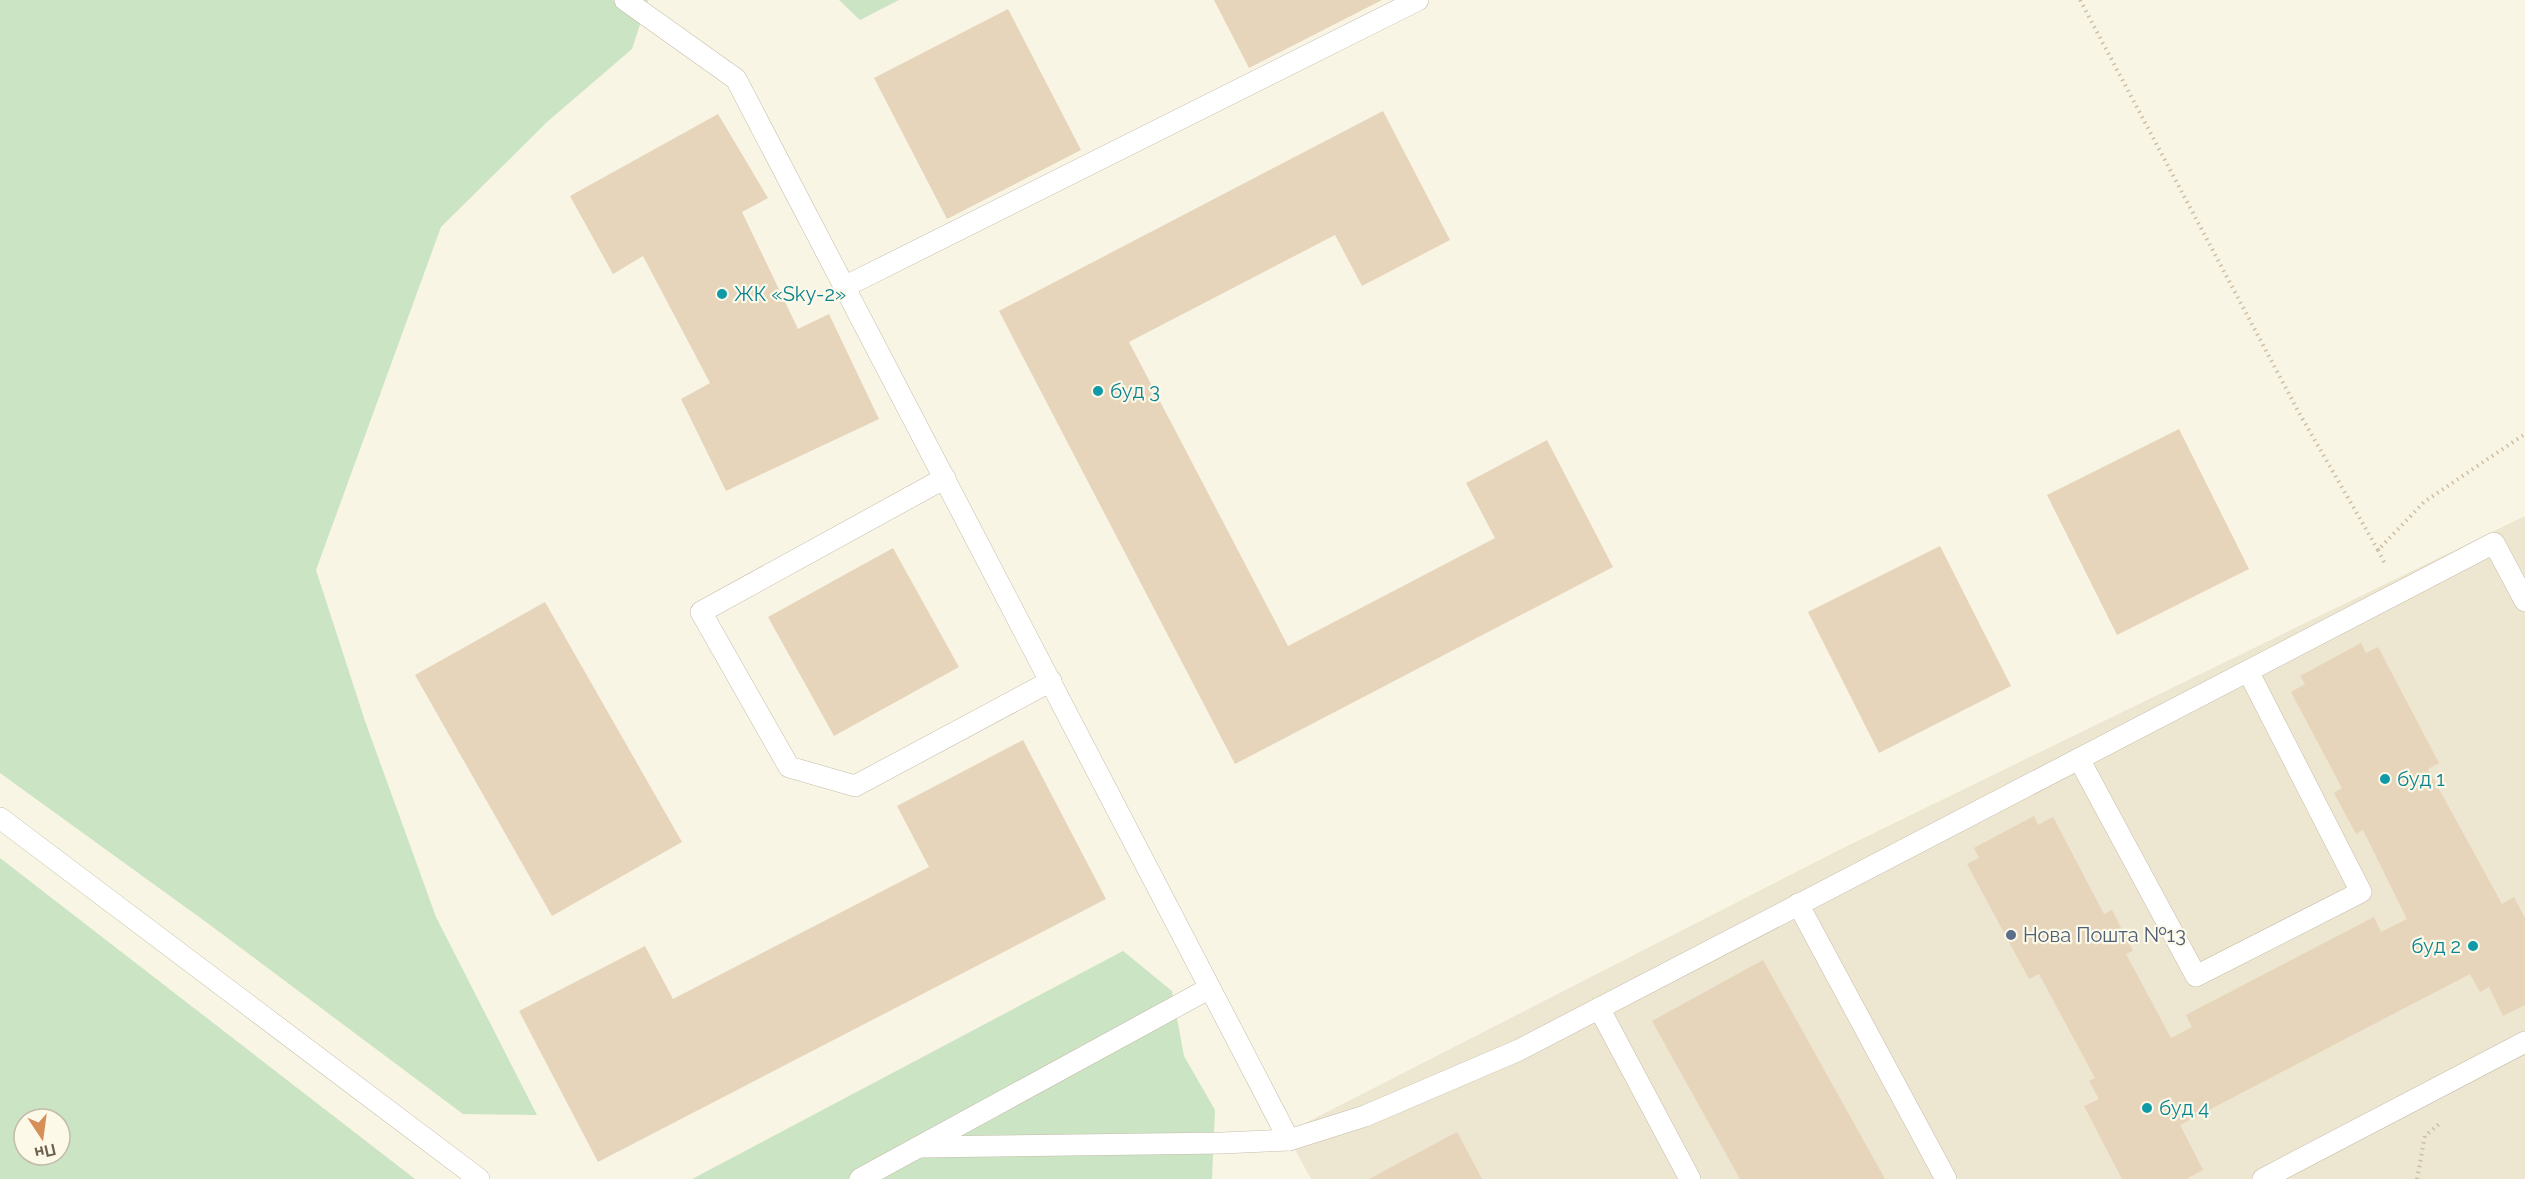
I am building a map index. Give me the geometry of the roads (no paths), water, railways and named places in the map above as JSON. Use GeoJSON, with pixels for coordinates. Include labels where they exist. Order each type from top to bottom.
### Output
{"type":"FeatureCollection","features":[{"type":"Feature","properties":{"kind":"lane"},"geometry":{"type":"LineString","coordinates":[[625,0],[736,79],[1289,1140]]}},
{"type":"Feature","properties":{"kind":"lane"},"geometry":{"type":"LineString","coordinates":[[844,287],[1418,0]]}},
{"type":"Feature","properties":{"kind":"lane"},"geometry":{"type":"LineString","coordinates":[[945,478],[701,612],[789,767],[855,786],[1051,681]]}},
{"type":"Feature","properties":{"kind":"lane"},"geometry":{"type":"LineString","coordinates":[[917,1147],[1289,1140],[1365,1116],[1519,1050],[2494,543],[2525,602]]}},
{"type":"Feature","properties":{"kind":"lane"},"geometry":{"type":"LineString","coordinates":[[2079,759],[2196,976],[2361,892],[2248,671]]}},
{"type":"Feature","properties":{"kind":"lane"},"geometry":{"type":"LineString","coordinates":[[0,818],[479,1179]]}},
{"type":"Feature","properties":{"kind":"lane"},"geometry":{"type":"LineString","coordinates":[[1798,904],[1946,1179]]}},
{"type":"Feature","properties":{"kind":"lane"},"geometry":{"type":"LineString","coordinates":[[860,1179],[1210,988]]}},
{"type":"Feature","properties":{"kind":"lane"},"geometry":{"type":"LineString","coordinates":[[1599,1008],[1690,1179]]}},
{"type":"Feature","properties":{"kind":"lane"},"geometry":{"type":"LineString","coordinates":[[2263,1179],[2525,1042]]}},
{"type":"Feature","properties":{"kind":"place","name":"ЖК «Sky-2»"},"geometry":{"type":"Point","coordinates":[722,294]}},
{"type":"Feature","properties":{"kind":"place","name":"буд 3"},"geometry":{"type":"Point","coordinates":[1098,391]}},
{"type":"Feature","properties":{"kind":"place","name":"буд 1"},"geometry":{"type":"Point","coordinates":[2385,779]}},
{"type":"Feature","properties":{"kind":"place","name":"Нова Пошта №13"},"geometry":{"type":"Point","coordinates":[2011,935]}},
{"type":"Feature","properties":{"kind":"place","name":"буд 2"},"geometry":{"type":"Point","coordinates":[2473,946]}},
{"type":"Feature","properties":{"kind":"place","name":"буд 4"},"geometry":{"type":"Point","coordinates":[2147,1108]}}]}
